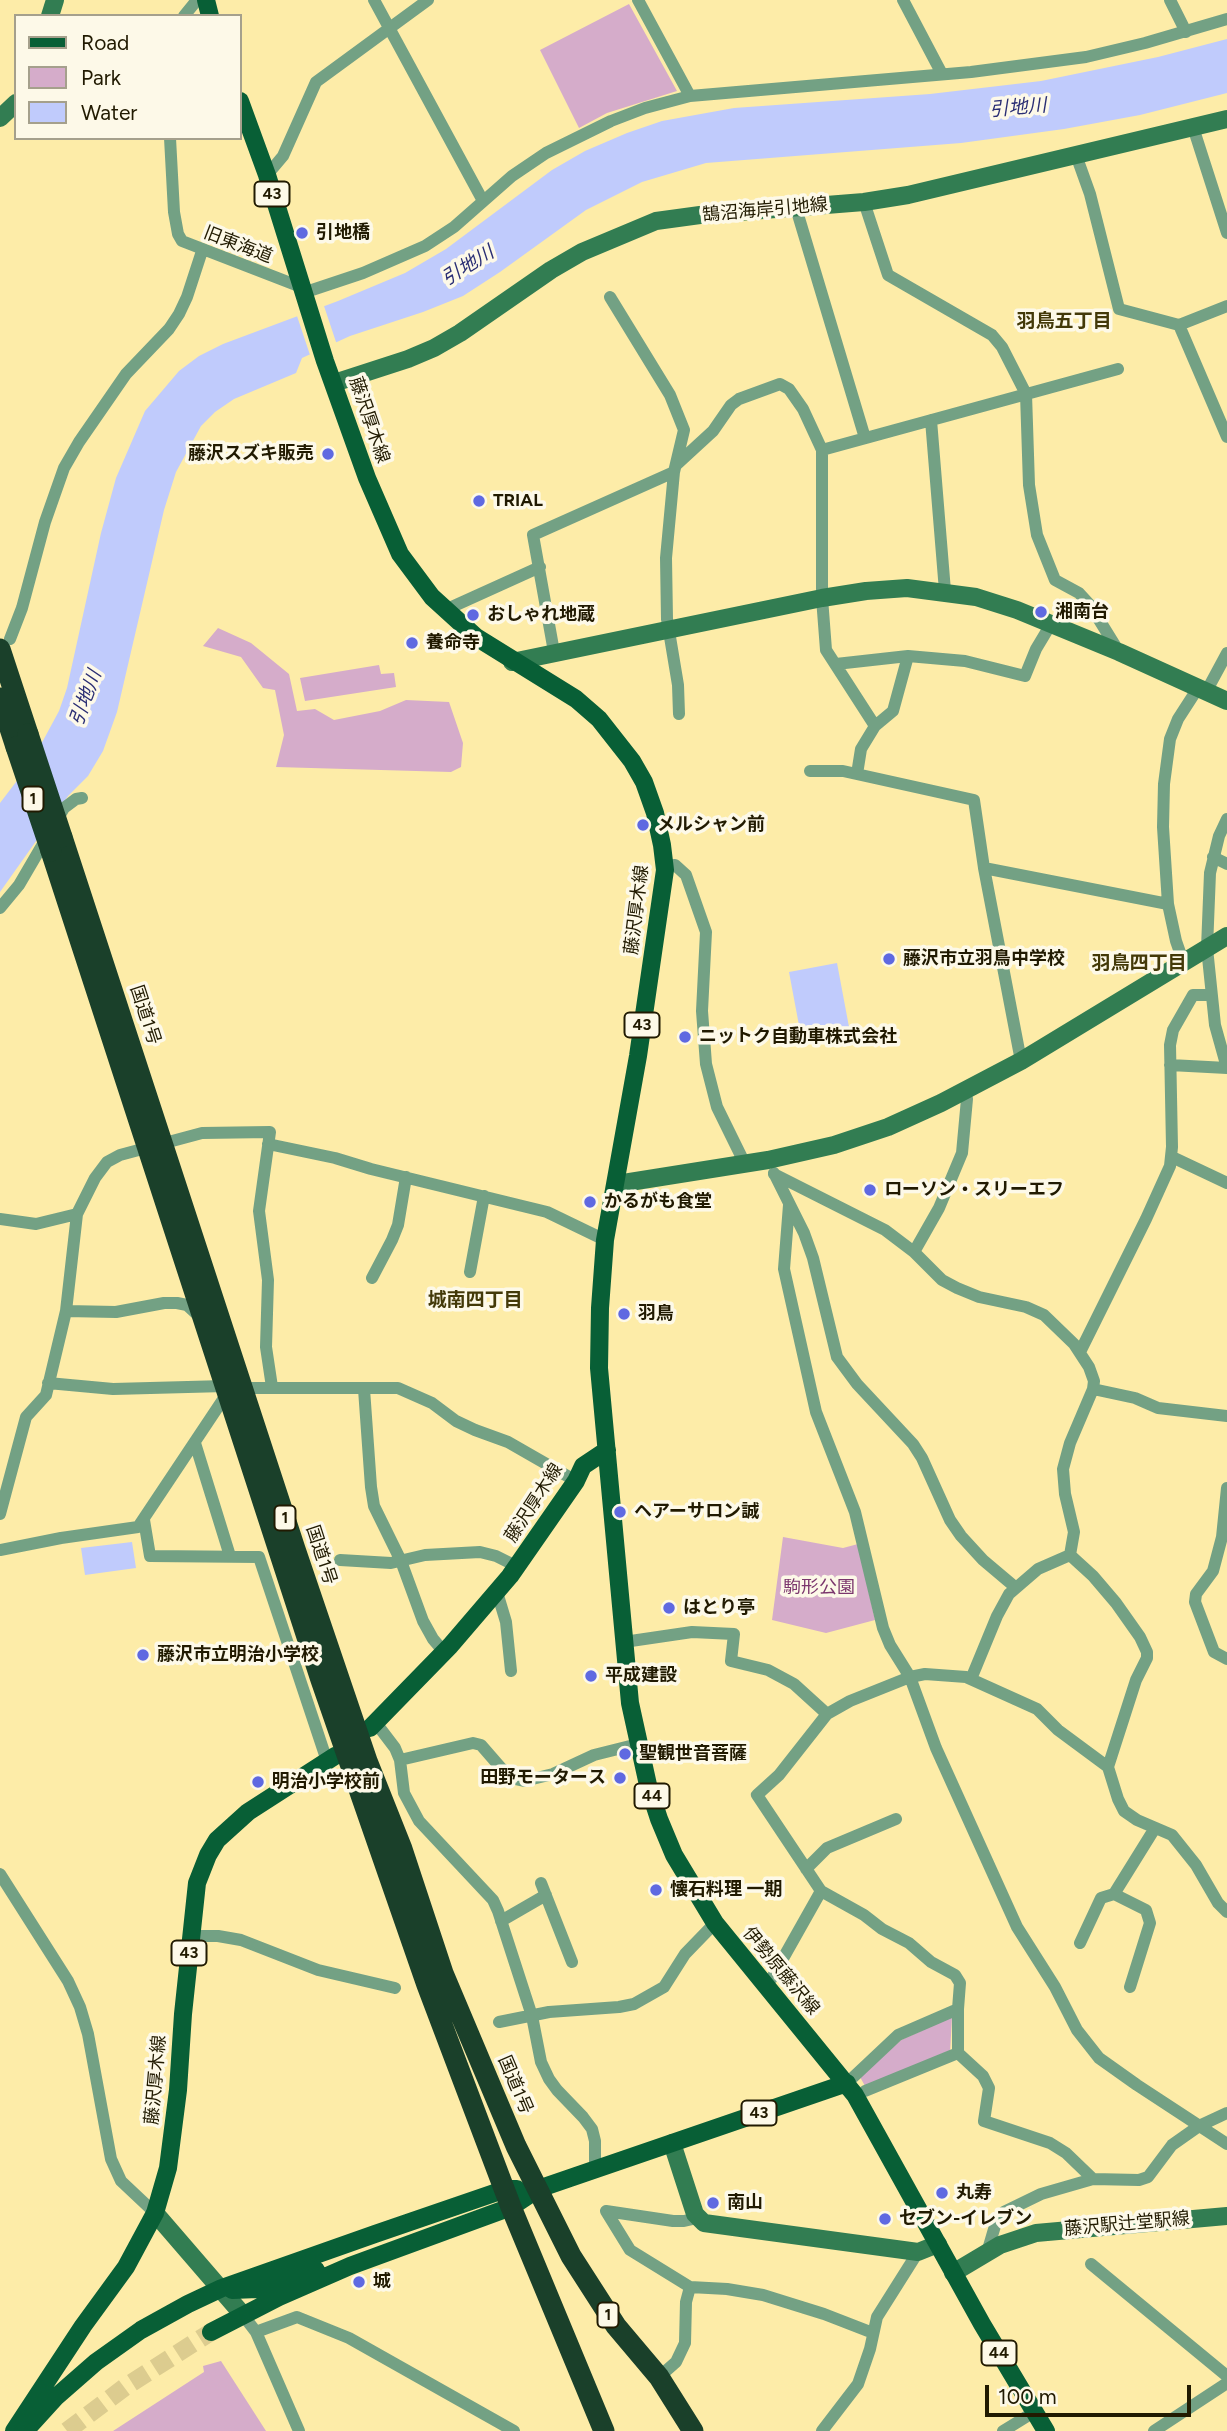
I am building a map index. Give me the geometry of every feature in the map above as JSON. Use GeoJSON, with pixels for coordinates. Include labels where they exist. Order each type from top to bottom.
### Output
{"type":"FeatureCollection","features":[{"type":"Feature","properties":{"kind":"highway","name":"国道1号"},"geometry":{"type":"LineString","coordinates":[[5,644],[22,741],[156,1144],[321,1679],[427,1985],[508,2198],[604,2431]]}},
{"type":"Feature","properties":{"kind":"highway","name":"国道1号"},"geometry":{"type":"LineString","coordinates":[[0,698],[22,741]]}},
{"type":"Feature","properties":{"kind":"highway","name":"国道1号"},"geometry":{"type":"LineString","coordinates":[[156,1144],[188,1269],[206,1324],[402,1849],[443,1973],[516,2146],[571,2256],[590,2289],[616,2326],[659,2377],[693,2431]]}},
{"type":"Feature","properties":{"kind":"main road","name":"藤沢厚木線"},"geometry":{"type":"LineString","coordinates":[[242,106],[267,175],[325,361],[367,478],[400,554],[445,610],[476,637],[512,662],[576,699],[599,719],[616,739],[644,782],[655,813],[665,866],[617,1184],[605,1240],[599,1368],[607,1450],[583,1466],[518,1567],[444,1652],[373,1726]]}},
{"type":"Feature","properties":{"kind":"main road","name":"伊勢原藤沢線"},"geometry":{"type":"LineString","coordinates":[[607,1450],[630,1703],[648,1785],[674,1855],[715,1923],[847,2083],[953,2273],[1046,2431]]}},
{"type":"Feature","properties":{"kind":"main road","name":"藤沢厚木線"},"geometry":{"type":"LineString","coordinates":[[14,2431],[83,2326],[126,2267],[156,2213],[167,2168],[178,2090],[190,1936],[197,1883],[208,1856],[217,1840],[248,1812],[331,1758]]}},
{"type":"Feature","properties":{"kind":"main road","name":"43"},"geometry":{"type":"LineString","coordinates":[[25,2431],[76,2378],[117,2346],[163,2317],[222,2288],[538,2189],[847,2083]]}},
{"type":"Feature","properties":{"kind":"main road","name":"43"},"geometry":{"type":"LineString","coordinates":[[212,2332],[317,2280],[508,2198]]}},
{"type":"Feature","properties":{"kind":"main road"},"geometry":{"type":"LineString","coordinates":[[222,2288],[235,2291],[258,2289],[318,2269],[394,2249]]}},
{"type":"Feature","properties":{"kind":"street"},"geometry":{"type":"LineString","coordinates":[[186,14],[197,0]]}},
{"type":"Feature","properties":{"kind":"street"},"geometry":{"type":"LineString","coordinates":[[374,0],[483,201]]}},
{"type":"Feature","properties":{"kind":"street"},"geometry":{"type":"LineString","coordinates":[[267,175],[283,156],[316,82],[428,0]]}},
{"type":"Feature","properties":{"kind":"street"},"geometry":{"type":"LineString","coordinates":[[638,0],[690,96]]}},
{"type":"Feature","properties":{"kind":"street"},"geometry":{"type":"LineString","coordinates":[[903,0],[942,74]]}},
{"type":"Feature","properties":{"kind":"street"},"geometry":{"type":"LineString","coordinates":[[1170,0],[1186,32]]}},
{"type":"Feature","properties":{"kind":"street"},"geometry":{"type":"LineString","coordinates":[[304,295],[363,274],[425,246],[454,227],[512,176],[556,148],[645,108],[690,96],[971,72],[1086,57],[1227,19]]}},
{"type":"Feature","properties":{"kind":"street"},"geometry":{"type":"LineString","coordinates":[[0,118],[14,105]]}},
{"type":"Feature","properties":{"kind":"street","name":"鵠沼海岸引地線"},"geometry":{"type":"LineString","coordinates":[[334,383],[433,348],[460,333],[551,270],[620,235],[656,221],[864,202],[945,187],[1227,118]]}},
{"type":"Feature","properties":{"kind":"street"},"geometry":{"type":"LineString","coordinates":[[1194,127],[1223,208],[1227,233]]}},
{"type":"Feature","properties":{"kind":"street","name":"旧東海道"},"geometry":{"type":"LineString","coordinates":[[170,140],[170,171],[178,234],[182,241],[304,295]]}},
{"type":"Feature","properties":{"kind":"street"},"geometry":{"type":"LineString","coordinates":[[1076,155],[1090,194],[1119,309],[1179,325],[1227,306]]}},
{"type":"Feature","properties":{"kind":"street"},"geometry":{"type":"LineString","coordinates":[[864,202],[888,275],[992,335],[1002,347],[1026,394],[1028,485],[1037,535],[1055,580],[1079,593],[1119,652]]}},
{"type":"Feature","properties":{"kind":"street"},"geometry":{"type":"LineString","coordinates":[[796,208],[865,438]]}},
{"type":"Feature","properties":{"kind":"street"},"geometry":{"type":"LineString","coordinates":[[5,644],[22,608],[44,522],[64,468],[126,374],[169,329],[179,314],[202,251]]}},
{"type":"Feature","properties":{"kind":"street"},"geometry":{"type":"LineString","coordinates":[[610,297],[670,395],[683,425],[684,437],[675,468],[666,558],[668,630],[678,685],[679,714]]}},
{"type":"Feature","properties":{"kind":"street"},"geometry":{"type":"LineString","coordinates":[[1179,325],[1227,437]]}},
{"type":"Feature","properties":{"kind":"street"},"geometry":{"type":"LineString","coordinates":[[822,450],[1118,369]]}},
{"type":"Feature","properties":{"kind":"street"},"geometry":{"type":"LineString","coordinates":[[554,652],[533,535],[675,468],[713,430],[734,402],[780,384],[789,388],[803,409],[822,450],[822,598],[826,650],[875,726]]}},
{"type":"Feature","properties":{"kind":"street"},"geometry":{"type":"LineString","coordinates":[[931,420],[945,591]]}},
{"type":"Feature","properties":{"kind":"street"},"geometry":{"type":"LineString","coordinates":[[445,610],[540,567]]}},
{"type":"Feature","properties":{"kind":"street"},"geometry":{"type":"LineString","coordinates":[[512,662],[822,598],[907,588],[976,597],[1119,652],[1227,701]]}},
{"type":"Feature","properties":{"kind":"street"},"geometry":{"type":"LineString","coordinates":[[836,664],[908,656],[965,661],[1025,676],[1036,649],[1051,624]]}},
{"type":"Feature","properties":{"kind":"street"},"geometry":{"type":"LineString","coordinates":[[1183,961],[1168,904],[1163,827],[1166,760],[1178,719],[1227,653]]}},
{"type":"Feature","properties":{"kind":"street"},"geometry":{"type":"LineString","coordinates":[[857,774],[860,749],[875,726],[893,711],[908,656]]}},
{"type":"Feature","properties":{"kind":"street"},"geometry":{"type":"LineString","coordinates":[[810,771],[843,771],[974,800],[984,868],[1021,1060]]}},
{"type":"Feature","properties":{"kind":"street"},"geometry":{"type":"LineString","coordinates":[[0,908],[19,885],[64,808],[82,798]]}},
{"type":"Feature","properties":{"kind":"street"},"geometry":{"type":"LineString","coordinates":[[1170,1065],[1227,1068],[1215,1026],[1207,948],[1208,898],[1213,857],[1227,819]]}},
{"type":"Feature","properties":{"kind":"street"},"geometry":{"type":"LineString","coordinates":[[1213,857],[1227,864]]}},
{"type":"Feature","properties":{"kind":"street"},"geometry":{"type":"LineString","coordinates":[[665,866],[675,865],[686,875],[706,932],[702,1011],[706,1064],[718,1107],[745,1164]]}},
{"type":"Feature","properties":{"kind":"street"},"geometry":{"type":"LineString","coordinates":[[984,868],[1168,904]]}},
{"type":"Feature","properties":{"kind":"street"},"geometry":{"type":"LineString","coordinates":[[771,1167],[888,1128],[963,1091],[1021,1060],[1227,936]]}},
{"type":"Feature","properties":{"kind":"street"},"geometry":{"type":"LineString","coordinates":[[1080,1352],[1146,1219],[1172,1157],[1170,1045],[1173,1030],[1193,995],[1210,995]]}},
{"type":"Feature","properties":{"kind":"street"},"geometry":{"type":"LineString","coordinates":[[914,1252],[939,1208],[962,1153],[967,1100],[963,1091]]}},
{"type":"Feature","properties":{"kind":"street"},"geometry":{"type":"LineString","coordinates":[[0,1514],[26,1417],[46,1395],[66,1311],[77,1214],[95,1178],[107,1162],[156,1144],[202,1133],[270,1132],[259,1211],[268,1280],[266,1347],[272,1387]]}},
{"type":"Feature","properties":{"kind":"street"},"geometry":{"type":"LineString","coordinates":[[268,1144],[335,1158],[547,1212],[605,1240]]}},
{"type":"Feature","properties":{"kind":"street"},"geometry":{"type":"LineString","coordinates":[[1172,1157],[1227,1183]]}},
{"type":"Feature","properties":{"kind":"street"},"geometry":{"type":"LineString","coordinates":[[617,1184],[745,1164],[771,1167],[885,1230],[914,1252],[942,1280],[979,1297],[1026,1307],[1044,1315],[1057,1325],[1089,1367],[1093,1389],[1070,1443],[1063,1469],[1065,1494],[1074,1532],[1070,1555]]}},
{"type":"Feature","properties":{"kind":"street"},"geometry":{"type":"LineString","coordinates":[[771,1167],[804,1233],[813,1258],[837,1357],[857,1384],[913,1444],[950,1520],[961,1536],[983,1560],[1015,1587]]}},
{"type":"Feature","properties":{"kind":"street"},"geometry":{"type":"LineString","coordinates":[[372,1278],[395,1233],[406,1177]]}},
{"type":"Feature","properties":{"kind":"street"},"geometry":{"type":"LineString","coordinates":[[470,1272],[484,1196]]}},
{"type":"Feature","properties":{"kind":"street"},"geometry":{"type":"LineString","coordinates":[[789,1205],[784,1269],[816,1412],[855,1512],[883,1628],[909,1677],[936,1748],[1017,1927],[1088,2046],[1112,2068],[1227,2144]]}},
{"type":"Feature","properties":{"kind":"street"},"geometry":{"type":"LineString","coordinates":[[0,1219],[36,1224],[77,1214]]}},
{"type":"Feature","properties":{"kind":"street"},"geometry":{"type":"LineString","coordinates":[[164,1303],[182,1288],[188,1269]]}},
{"type":"Feature","properties":{"kind":"street"},"geometry":{"type":"LineString","coordinates":[[66,1311],[116,1312],[164,1303],[187,1305],[197,1312],[206,1324]]}},
{"type":"Feature","properties":{"kind":"street"},"geometry":{"type":"LineString","coordinates":[[48,1383],[113,1389],[398,1388],[432,1403],[456,1421],[508,1442],[576,1480]]}},
{"type":"Feature","properties":{"kind":"street"},"geometry":{"type":"LineString","coordinates":[[0,1550],[138,1527],[232,1389]]}},
{"type":"Feature","properties":{"kind":"street"},"geometry":{"type":"LineString","coordinates":[[365,1389],[367,1448],[374,1506],[401,1561],[424,1621],[433,1639],[444,1652]]}},
{"type":"Feature","properties":{"kind":"street"},"geometry":{"type":"LineString","coordinates":[[1093,1389],[1135,1398],[1158,1408],[1227,1416]]}},
{"type":"Feature","properties":{"kind":"street"},"geometry":{"type":"LineString","coordinates":[[195,1443],[230,1556]]}},
{"type":"Feature","properties":{"kind":"street"},"geometry":{"type":"LineString","coordinates":[[1227,1488],[1222,1537],[1213,1571],[1196,1594],[1195,1602],[1214,1651],[1227,1659]]}},
{"type":"Feature","properties":{"kind":"street"},"geometry":{"type":"LineString","coordinates":[[144,1520],[150,1556],[260,1557],[331,1758]]}},
{"type":"Feature","properties":{"kind":"street"},"geometry":{"type":"LineString","coordinates":[[340,1560],[401,1561],[425,1555],[480,1552],[496,1556],[518,1567]]}},
{"type":"Feature","properties":{"kind":"street"},"geometry":{"type":"LineString","coordinates":[[971,1679],[1003,1603],[1015,1587],[1038,1569],[1070,1555]]}},
{"type":"Feature","properties":{"kind":"street"},"geometry":{"type":"LineString","coordinates":[[1070,1555],[1116,1603],[1140,1637],[1147,1653],[1108,1767],[1118,1799],[1124,1811],[1172,1836],[1196,1865],[1218,1903],[1227,1912]]}},
{"type":"Feature","properties":{"kind":"street"},"geometry":{"type":"LineString","coordinates":[[497,1592],[506,1622],[511,1671]]}},
{"type":"Feature","properties":{"kind":"street"},"geometry":{"type":"LineString","coordinates":[[624,1642],[692,1632],[734,1634],[731,1661],[768,1670],[794,1684],[827,1714]]}},
{"type":"Feature","properties":{"kind":"street"},"geometry":{"type":"LineString","coordinates":[[1093,2179],[1066,2153],[1050,2143],[984,2121],[989,2088],[987,2081],[958,2053],[960,1983],[955,1975],[931,1962],[909,1943],[882,1929],[864,1914],[821,1891],[757,1795],[779,1775],[827,1714],[850,1701],[909,1677],[925,1674],[971,1679],[1037,1709],[1058,1730],[1108,1767]]}},
{"type":"Feature","properties":{"kind":"street"},"geometry":{"type":"LineString","coordinates":[[373,1726],[395,1748],[400,1760],[404,1793],[419,1821],[493,1900],[532,2016],[537,2048],[548,2079],[583,2117],[595,2136],[595,2168]]}},
{"type":"Feature","properties":{"kind":"street"},"geometry":{"type":"LineString","coordinates":[[400,1760],[473,1743],[487,1749],[509,1775],[524,1781],[553,1774],[594,1755],[638,1744]]}},
{"type":"Feature","properties":{"kind":"street"},"geometry":{"type":"LineString","coordinates":[[806,1869],[827,1848],[896,1819]]}},
{"type":"Feature","properties":{"kind":"street"},"geometry":{"type":"LineString","coordinates":[[1080,1942],[1101,1898],[1114,1894],[1155,1828]]}},
{"type":"Feature","properties":{"kind":"street"},"geometry":{"type":"LineString","coordinates":[[0,1874],[68,1981],[80,2007],[88,2034],[111,2160],[121,2181],[156,2213],[222,2288],[256,2332],[299,2431]]}},
{"type":"Feature","properties":{"kind":"street"},"geometry":{"type":"LineString","coordinates":[[501,1921],[544,1889],[572,1962]]}},
{"type":"Feature","properties":{"kind":"street"},"geometry":{"type":"LineString","coordinates":[[762,1983],[772,1978],[821,1891]]}},
{"type":"Feature","properties":{"kind":"street"},"geometry":{"type":"LineString","coordinates":[[1114,1894],[1146,1910],[1150,1923],[1130,1987]]}},
{"type":"Feature","properties":{"kind":"street"},"geometry":{"type":"LineString","coordinates":[[499,2022],[549,2012],[619,2007],[649,1997],[664,1987],[685,1954],[715,1923]]}},
{"type":"Feature","properties":{"kind":"street"},"geometry":{"type":"LineString","coordinates":[[190,1936],[218,1936],[241,1940],[318,1970],[395,1988]]}},
{"type":"Feature","properties":{"kind":"street"},"geometry":{"type":"LineString","coordinates":[[847,2083],[898,2035],[958,2009]]}},
{"type":"Feature","properties":{"kind":"street"},"geometry":{"type":"LineString","coordinates":[[865,2091],[958,2053]]}},
{"type":"Feature","properties":{"kind":"street"},"geometry":{"type":"LineString","coordinates":[[987,2253],[997,2219],[1004,2212],[1041,2194],[1093,2179],[1139,2180],[1148,2176],[1172,2145],[1199,2126],[1227,2113]]}},
{"type":"Feature","properties":{"kind":"street"},"geometry":{"type":"LineString","coordinates":[[672,2143],[696,2218],[704,2223],[918,2252],[938,2244]]}},
{"type":"Feature","properties":{"kind":"street"},"geometry":{"type":"LineString","coordinates":[[696,2218],[673,2221],[606,2211],[629,2250],[690,2287],[763,2295],[873,2333]]}},
{"type":"Feature","properties":{"kind":"street","name":"藤沢駅辻堂駅線"},"geometry":{"type":"LineString","coordinates":[[953,2273],[1012,2240],[1048,2231],[1227,2216]]}},
{"type":"Feature","properties":{"kind":"street"},"geometry":{"type":"LineString","coordinates":[[822,2431],[858,2384],[884,2304],[918,2252]]}},
{"type":"Feature","properties":{"kind":"street"},"geometry":{"type":"LineString","coordinates":[[1091,2264],[1227,2376]]}},
{"type":"Feature","properties":{"kind":"street"},"geometry":{"type":"LineString","coordinates":[[659,2377],[676,2362],[685,2343],[686,2302],[690,2287]]}},
{"type":"Feature","properties":{"kind":"street"},"geometry":{"type":"LineString","coordinates":[[256,2332],[297,2317],[349,2338],[514,2431]]}},
{"type":"Feature","properties":{"kind":"street"},"geometry":{"type":"LineString","coordinates":[[1154,2431],[1227,2383]]}},
{"type":"Feature","properties":{"kind":"street"},"geometry":{"type":"LineString","coordinates":[[1003,2431],[1034,2412]]}},
{"type":"Feature","properties":{"kind":"green space"},"geometry":{"type":"Polygon","coordinates":[[[629,4],[677,91],[607,113],[579,128],[540,50],[629,4]]]}},
{"type":"Feature","properties":{"kind":"green space"},"geometry":{"type":"Polygon","coordinates":[[[218,628],[251,643],[289,674],[297,711],[315,709],[334,720],[380,711],[406,700],[449,702],[463,743],[461,767],[451,772],[276,767],[284,735],[275,690],[263,688],[241,657],[203,646],[218,628]]]}},
{"type":"Feature","properties":{"kind":"green space"},"geometry":{"type":"Polygon","coordinates":[[[379,665],[381,674],[394,673],[396,687],[305,701],[300,678],[379,665]]]}},
{"type":"Feature","properties":{"kind":"green space","name":"駒形公園"},"geometry":{"type":"Polygon","coordinates":[[[783,1537],[843,1548],[858,1544],[875,1620],[826,1633],[772,1620],[783,1537]]]}},
{"type":"Feature","properties":{"kind":"green space"},"geometry":{"type":"Polygon","coordinates":[[[952,2017],[950,2053],[865,2086],[860,2077],[901,2040],[952,2017]]]}},
{"type":"Feature","properties":{"kind":"green space"},"geometry":{"type":"Polygon","coordinates":[[[221,2361],[266,2431],[113,2431],[204,2372],[203,2366],[221,2361]]]}},
{"type":"Feature","properties":{"kind":"water","name":"引地川"},"geometry":{"type":"Polygon","coordinates":[[[1227,39],[1227,93],[1140,115],[961,143],[706,163],[642,182],[586,210],[463,296],[350,336],[302,358],[296,373],[234,399],[215,412],[201,426],[176,472],[164,510],[117,712],[103,751],[88,776],[68,796],[0,892],[0,803],[32,761],[59,711],[67,688],[101,533],[116,478],[145,411],[179,371],[199,356],[223,344],[405,273],[446,249],[552,170],[585,151],[662,121],[734,108],[930,94],[1041,81],[1158,57],[1227,39]]]}},
{"type":"Feature","properties":{"kind":"water"},"geometry":{"type":"Polygon","coordinates":[[[837,963],[849,1027],[801,1036],[789,972],[837,963]]]}},
{"type":"Feature","properties":{"kind":"water"},"geometry":{"type":"Polygon","coordinates":[[[132,1542],[136,1568],[85,1575],[81,1548],[132,1542]]]}},
{"type":"Feature","properties":{"kind":"pier"},"geometry":{"type":"Polygon","coordinates":[[[323,303],[337,345],[311,358],[296,313],[323,303]]]}},
{"type":"Feature","properties":{"kind":"tunnel"},"geometry":{"type":"LineString","coordinates":[[67,2431],[125,2387],[211,2332]]}},
{"type":"Feature","properties":{"kind":"place","name":"引地橋"},"geometry":{"type":"Point","coordinates":[302,233]}},
{"type":"Feature","properties":{"kind":"place","name":"藤沢スズキ販売"},"geometry":{"type":"Point","coordinates":[328,454]}},
{"type":"Feature","properties":{"kind":"place","name":"TRIAL"},"geometry":{"type":"Point","coordinates":[479,501]}},
{"type":"Feature","properties":{"kind":"place","name":"湘南台"},"geometry":{"type":"Point","coordinates":[1041,612]}},
{"type":"Feature","properties":{"kind":"place","name":"おしゃれ地蔵"},"geometry":{"type":"Point","coordinates":[473,615]}},
{"type":"Feature","properties":{"kind":"place","name":"養命寺"},"geometry":{"type":"Point","coordinates":[412,643]}},
{"type":"Feature","properties":{"kind":"place","name":"メルシャン前"},"geometry":{"type":"Point","coordinates":[643,825]}},
{"type":"Feature","properties":{"kind":"place","name":"藤沢市立羽鳥中学校"},"geometry":{"type":"Point","coordinates":[889,959]}},
{"type":"Feature","properties":{"kind":"place","name":"ニットク自動車株式会社"},"geometry":{"type":"Point","coordinates":[685,1037]}},
{"type":"Feature","properties":{"kind":"place","name":"ローソン・スリーエフ"},"geometry":{"type":"Point","coordinates":[870,1190]}},
{"type":"Feature","properties":{"kind":"place","name":"かるがも食堂"},"geometry":{"type":"Point","coordinates":[590,1202]}},
{"type":"Feature","properties":{"kind":"place","name":"羽鳥"},"geometry":{"type":"Point","coordinates":[624,1314]}},
{"type":"Feature","properties":{"kind":"place","name":"ヘアーサロン誠"},"geometry":{"type":"Point","coordinates":[620,1512]}},
{"type":"Feature","properties":{"kind":"place","name":"はとり亭"},"geometry":{"type":"Point","coordinates":[669,1608]}},
{"type":"Feature","properties":{"kind":"place","name":"藤沢市立明治小学校"},"geometry":{"type":"Point","coordinates":[143,1655]}},
{"type":"Feature","properties":{"kind":"place","name":"平成建設"},"geometry":{"type":"Point","coordinates":[591,1676]}},
{"type":"Feature","properties":{"kind":"place","name":"聖観世音菩薩"},"geometry":{"type":"Point","coordinates":[625,1754]}},
{"type":"Feature","properties":{"kind":"place","name":"田野モータース"},"geometry":{"type":"Point","coordinates":[620,1778]}},
{"type":"Feature","properties":{"kind":"place","name":"明治小学校前"},"geometry":{"type":"Point","coordinates":[258,1782]}},
{"type":"Feature","properties":{"kind":"place","name":"懐石料理 一期"},"geometry":{"type":"Point","coordinates":[656,1890]}},
{"type":"Feature","properties":{"kind":"place","name":"丸寿"},"geometry":{"type":"Point","coordinates":[942,2193]}},
{"type":"Feature","properties":{"kind":"place","name":"南山"},"geometry":{"type":"Point","coordinates":[713,2203]}},
{"type":"Feature","properties":{"kind":"place","name":"セブン-イレブン"},"geometry":{"type":"Point","coordinates":[885,2219]}},
{"type":"Feature","properties":{"kind":"place","name":"城"},"geometry":{"type":"Point","coordinates":[359,2282]}},
{"type":"Feature","properties":{"kind":"district","name":"羽鳥五丁目"},"geometry":{"type":"Point","coordinates":[1064,321]}},
{"type":"Feature","properties":{"kind":"district","name":"羽鳥四丁目"},"geometry":{"type":"Point","coordinates":[1139,963]}},
{"type":"Feature","properties":{"kind":"district","name":"城南四丁目"},"geometry":{"type":"Point","coordinates":[475,1300]}}]}
